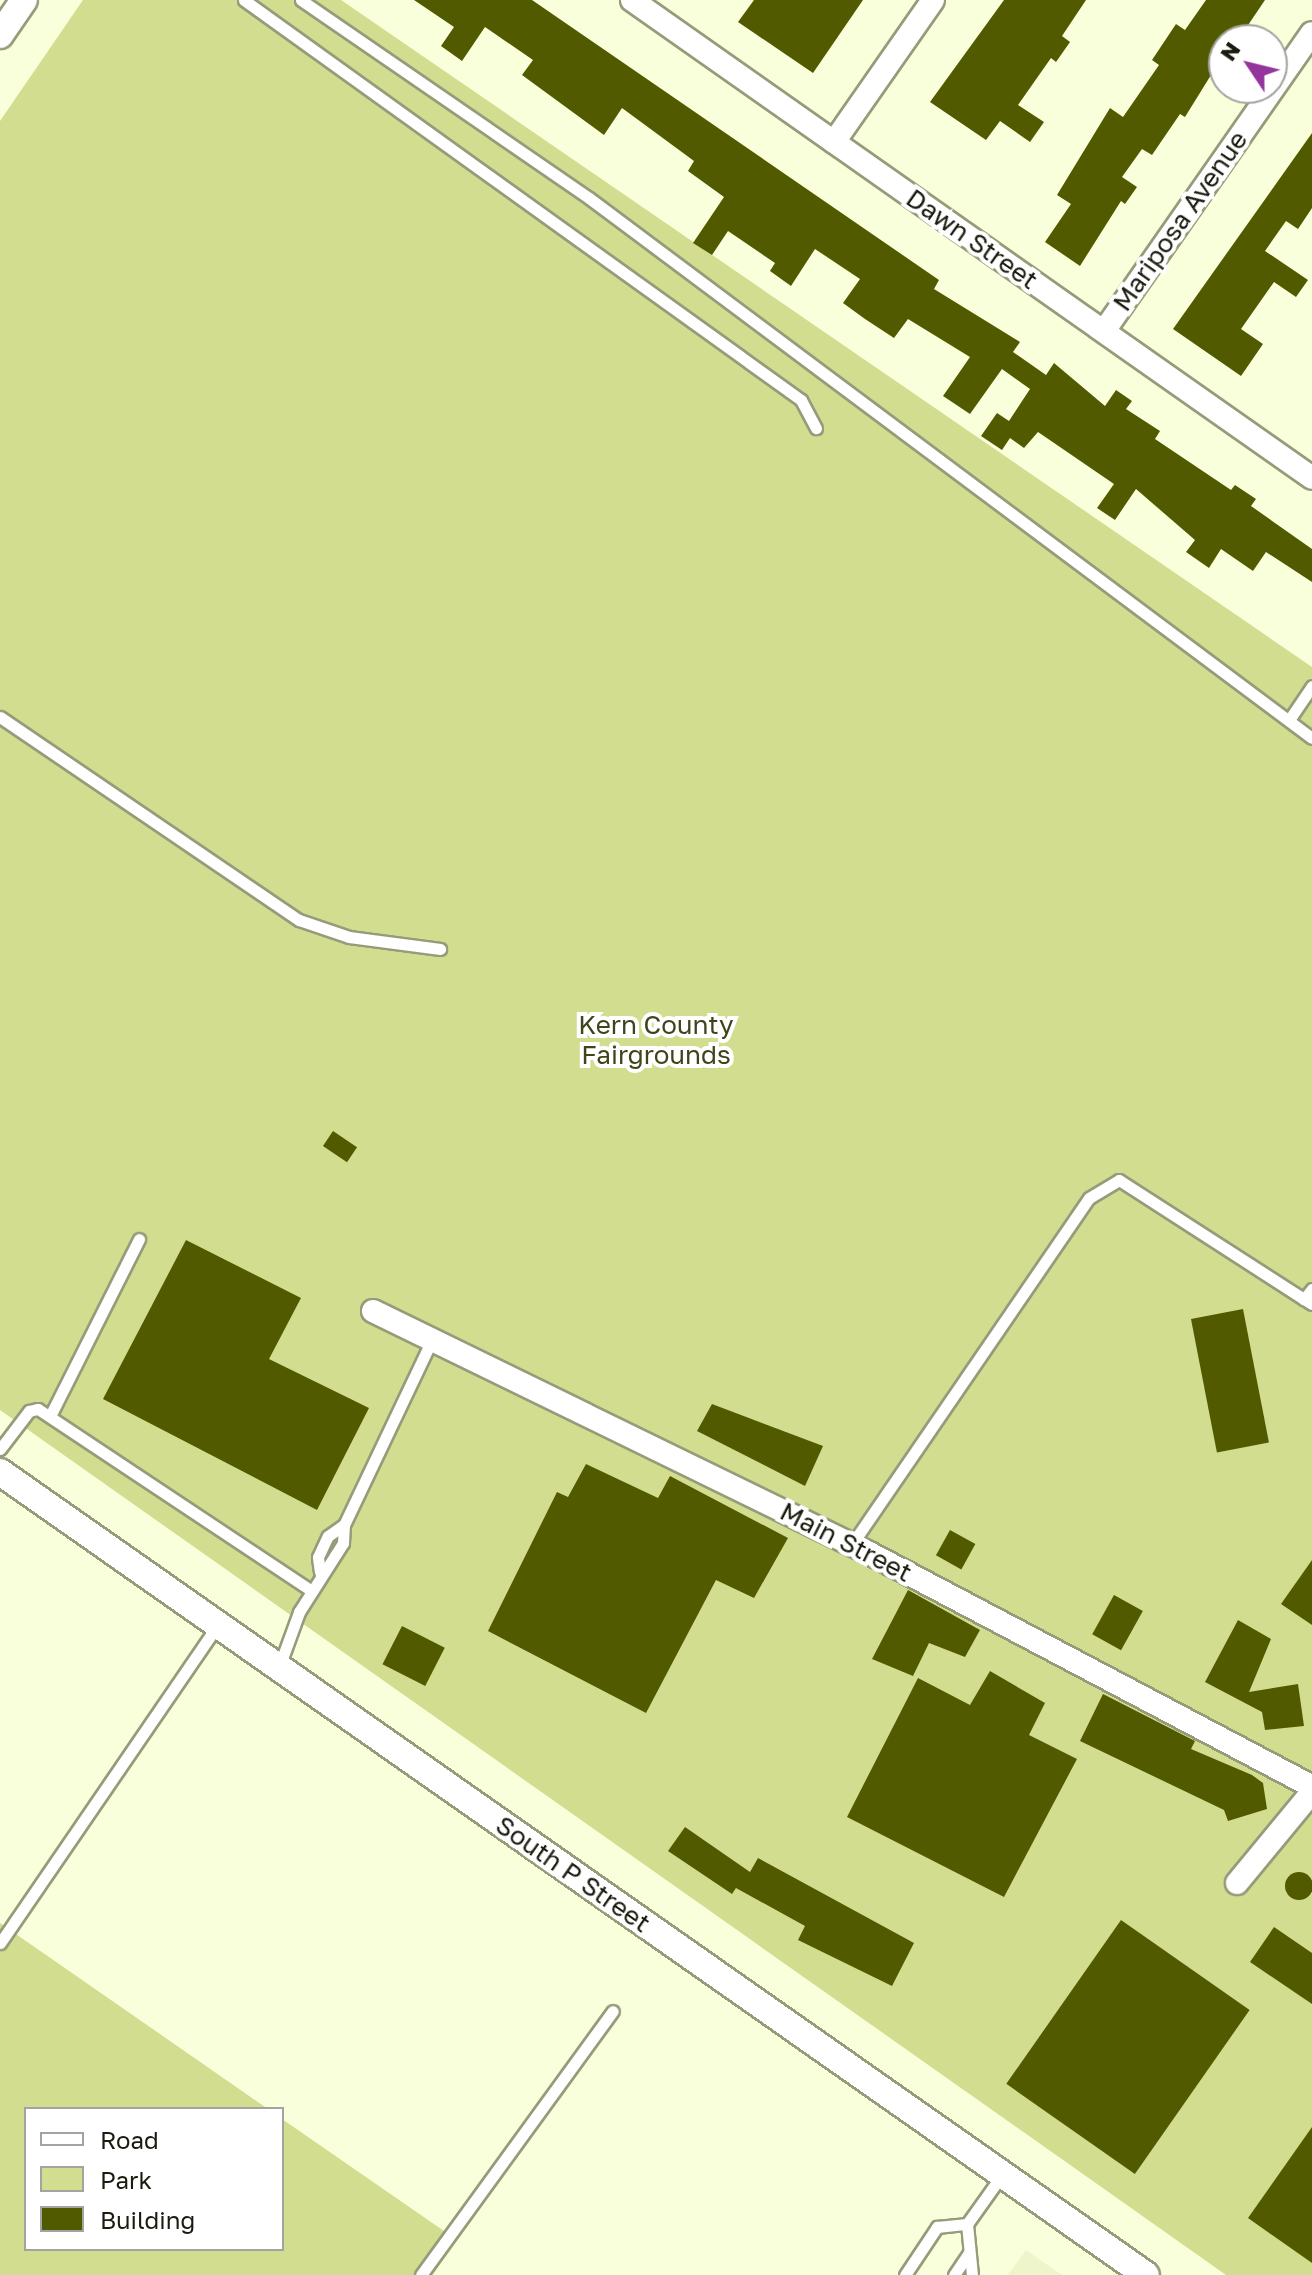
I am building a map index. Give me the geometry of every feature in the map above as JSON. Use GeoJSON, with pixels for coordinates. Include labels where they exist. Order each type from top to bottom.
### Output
{"type":"FeatureCollection","features":[{"type":"Feature","properties":{"kind":"street"},"geometry":{"type":"LineString","coordinates":[[0,35],[24,0]]}},
{"type":"Feature","properties":{"kind":"street","name":"Dawn Street"},"geometry":{"type":"LineString","coordinates":[[632,0],[1312,478]]}},
{"type":"Feature","properties":{"kind":"street"},"geometry":{"type":"LineString","coordinates":[[834,142],[933,0]]}},
{"type":"Feature","properties":{"kind":"street","name":"Mariposa Avenue"},"geometry":{"type":"LineString","coordinates":[[1104,331],[1312,33]]}},
{"type":"Feature","properties":{"kind":"street","name":"Main Street"},"geometry":{"type":"LineString","coordinates":[[373,1311],[852,1544],[1312,1789]]}},
{"type":"Feature","properties":{"kind":"street","name":"South P Street"},"geometry":{"type":"LineString","coordinates":[[0,1472],[1146,2275]]}},
{"type":"Feature","properties":{"kind":"street"},"geometry":{"type":"LineString","coordinates":[[1237,1883],[1312,1789]]}},
{"type":"Feature","properties":{"kind":"lane"},"geometry":{"type":"LineString","coordinates":[[244,0],[801,400],[816,428]]}},
{"type":"Feature","properties":{"kind":"lane"},"geometry":{"type":"LineString","coordinates":[[301,0],[589,198],[1312,738]]}},
{"type":"Feature","properties":{"kind":"lane"},"geometry":{"type":"LineString","coordinates":[[1289,720],[1312,686]]}},
{"type":"Feature","properties":{"kind":"lane"},"geometry":{"type":"LineString","coordinates":[[0,717],[299,920],[349,937],[440,949]]}},
{"type":"Feature","properties":{"kind":"lane"},"geometry":{"type":"LineString","coordinates":[[852,1544],[1089,1198],[1119,1180],[1308,1302],[1312,1289]]}},
{"type":"Feature","properties":{"kind":"lane"},"geometry":{"type":"LineString","coordinates":[[50,1416],[139,1239]]}},
{"type":"Feature","properties":{"kind":"lane"},"geometry":{"type":"LineString","coordinates":[[279,1668],[310,1590],[320,1572],[333,1564],[344,1525],[432,1340]]}},
{"type":"Feature","properties":{"kind":"lane"},"geometry":{"type":"LineString","coordinates":[[0,1449],[29,1411],[50,1416],[310,1590]]}},
{"type":"Feature","properties":{"kind":"lane"},"geometry":{"type":"LineString","coordinates":[[0,1943],[218,1625]]}},
{"type":"Feature","properties":{"kind":"lane"},"geometry":{"type":"LineString","coordinates":[[421,2275],[613,2011]]}},
{"type":"Feature","properties":{"kind":"lane"},"geometry":{"type":"LineString","coordinates":[[972,2275],[967,2224],[1002,2175]]}},
{"type":"Feature","properties":{"kind":"lane"},"geometry":{"type":"LineString","coordinates":[[905,2275],[937,2227],[967,2224]]}},
{"type":"Feature","properties":{"kind":"lane"},"geometry":{"type":"LineString","coordinates":[[954,2275],[969,2253]]}},
{"type":"Feature","properties":{"kind":"shaded area"},"geometry":{"type":"Polygon","coordinates":[[[1026,2250],[1062,2275],[1008,2275],[1026,2250]]]}},
{"type":"Feature","properties":{"kind":"green space","name":"Kern County Fairgrounds"},"geometry":{"type":"Polygon","coordinates":[[[83,0],[341,0],[1312,667],[1312,2275],[1226,2275],[0,1410],[0,121],[83,0]]]}},
{"type":"Feature","properties":{"kind":"green space"},"geometry":{"type":"Polygon","coordinates":[[[0,1923],[265,2107],[24,2107],[24,2251],[284,2251],[284,2120],[457,2240],[432,2275],[0,2275],[0,1923]]]}},
{"type":"Feature","properties":{"kind":"building"},"geometry":{"type":"Polygon","coordinates":[[[414,0],[532,0],[939,280],[934,289],[1020,342],[1013,352],[1046,375],[1054,363],[1105,406],[1116,390],[1132,401],[1126,409],[1160,431],[1155,439],[1231,490],[1235,485],[1256,499],[1251,506],[1312,549],[1312,582],[1266,552],[1253,571],[1221,549],[1209,568],[1186,552],[1195,540],[1136,489],[1115,520],[1097,508],[1114,484],[1038,432],[1024,448],[1010,438],[1002,450],[981,436],[997,413],[1009,421],[1030,389],[1002,369],[970,414],[943,396],[970,357],[908,319],[894,338],[865,319],[843,303],[860,279],[815,249],[791,286],[770,271],[775,263],[728,231],[712,255],[693,243],[724,197],[688,171],[694,161],[622,108],[604,135],[522,75],[533,60],[485,27],[462,61],[441,46],[454,27],[414,0]]]}},
{"type":"Feature","properties":{"kind":"building"},"geometry":{"type":"Polygon","coordinates":[[[754,0],[863,0],[813,73],[738,22],[754,0]]]}},
{"type":"Feature","properties":{"kind":"building"},"geometry":{"type":"Polygon","coordinates":[[[1004,0],[1086,0],[1062,36],[1070,42],[1056,62],[1051,58],[1018,105],[1044,122],[1030,142],[1000,121],[986,140],[930,102],[1004,0]]]}},
{"type":"Feature","properties":{"kind":"building"},"geometry":{"type":"Polygon","coordinates":[[[1206,0],[1265,0],[1249,24],[1208,24],[1208,80],[1185,117],[1180,114],[1152,155],[1142,149],[1122,177],[1137,187],[1125,204],[1121,201],[1080,266],[1045,242],[1071,204],[1057,195],[1110,108],[1123,117],[1159,65],[1152,60],[1176,24],[1185,30],[1206,0]]]}},
{"type":"Feature","properties":{"kind":"building"},"geometry":{"type":"Polygon","coordinates":[[[1312,133],[1312,208],[1298,229],[1286,221],[1265,251],[1308,280],[1296,297],[1274,282],[1241,329],[1263,344],[1241,376],[1173,329],[1312,133]]]}},
{"type":"Feature","properties":{"kind":"building"},"geometry":{"type":"Polygon","coordinates":[[[333,1131],[357,1147],[347,1162],[323,1146],[333,1131]]]}},
{"type":"Feature","properties":{"kind":"building"},"geometry":{"type":"Polygon","coordinates":[[[186,1240],[301,1298],[269,1359],[369,1408],[317,1510],[103,1399],[186,1240]]]}},
{"type":"Feature","properties":{"kind":"building"},"geometry":{"type":"Polygon","coordinates":[[[1243,1309],[1269,1443],[1217,1453],[1191,1319],[1243,1309]]]}},
{"type":"Feature","properties":{"kind":"building"},"geometry":{"type":"Polygon","coordinates":[[[712,1404],[823,1446],[805,1486],[697,1431],[712,1404]]]}},
{"type":"Feature","properties":{"kind":"building"},"geometry":{"type":"Polygon","coordinates":[[[586,1464],[658,1498],[670,1476],[788,1538],[754,1598],[716,1580],[646,1713],[488,1631],[557,1492],[568,1497],[586,1464]]]}},
{"type":"Feature","properties":{"kind":"building"},"geometry":{"type":"Polygon","coordinates":[[[950,1530],[975,1544],[961,1569],[936,1555],[950,1530]]]}},
{"type":"Feature","properties":{"kind":"building"},"geometry":{"type":"Polygon","coordinates":[[[1312,1560],[1312,1625],[1281,1604],[1312,1560]]]}},
{"type":"Feature","properties":{"kind":"building"},"geometry":{"type":"Polygon","coordinates":[[[908,1590],[980,1630],[965,1657],[929,1643],[913,1676],[872,1659],[908,1590]]]}},
{"type":"Feature","properties":{"kind":"building"},"geometry":{"type":"Polygon","coordinates":[[[1114,1595],[1143,1611],[1121,1650],[1092,1634],[1114,1595]]]}},
{"type":"Feature","properties":{"kind":"building"},"geometry":{"type":"Polygon","coordinates":[[[1238,1620],[1271,1639],[1249,1692],[1298,1684],[1304,1726],[1265,1730],[1262,1712],[1205,1682],[1238,1620]]]}},
{"type":"Feature","properties":{"kind":"building"},"geometry":{"type":"Polygon","coordinates":[[[402,1626],[445,1648],[425,1686],[382,1664],[402,1626]]]}},
{"type":"Feature","properties":{"kind":"building"},"geometry":{"type":"Polygon","coordinates":[[[990,1671],[1045,1703],[1029,1735],[1077,1759],[1004,1897],[847,1817],[918,1678],[970,1705],[990,1671]]]}},
{"type":"Feature","properties":{"kind":"building"},"geometry":{"type":"Polygon","coordinates":[[[1103,1694],[1195,1741],[1191,1749],[1252,1775],[1263,1783],[1267,1809],[1228,1821],[1224,1810],[1080,1741],[1103,1694]]]}},
{"type":"Feature","properties":{"kind":"building"},"geometry":{"type":"Polygon","coordinates":[[[685,1827],[750,1872],[758,1858],[914,1943],[892,1986],[798,1940],[805,1926],[736,1888],[732,1894],[668,1851],[685,1827]]]}},
{"type":"Feature","properties":{"kind":"building"},"geometry":{"type":"Polygon","coordinates":[[[1299,1872],[1309,1876],[1313,1886],[1309,1896],[1299,1900],[1289,1896],[1285,1886],[1289,1876],[1299,1872]]]}},
{"type":"Feature","properties":{"kind":"building"},"geometry":{"type":"Polygon","coordinates":[[[1121,1920],[1250,2010],[1135,2174],[1006,2084],[1121,1920]]]}},
{"type":"Feature","properties":{"kind":"building"},"geometry":{"type":"Polygon","coordinates":[[[1274,1927],[1312,1953],[1312,2004],[1250,1962],[1274,1927]]]}},
{"type":"Feature","properties":{"kind":"building"},"geometry":{"type":"Polygon","coordinates":[[[1312,2127],[1312,2263],[1248,2218],[1312,2127]]]}}]}
